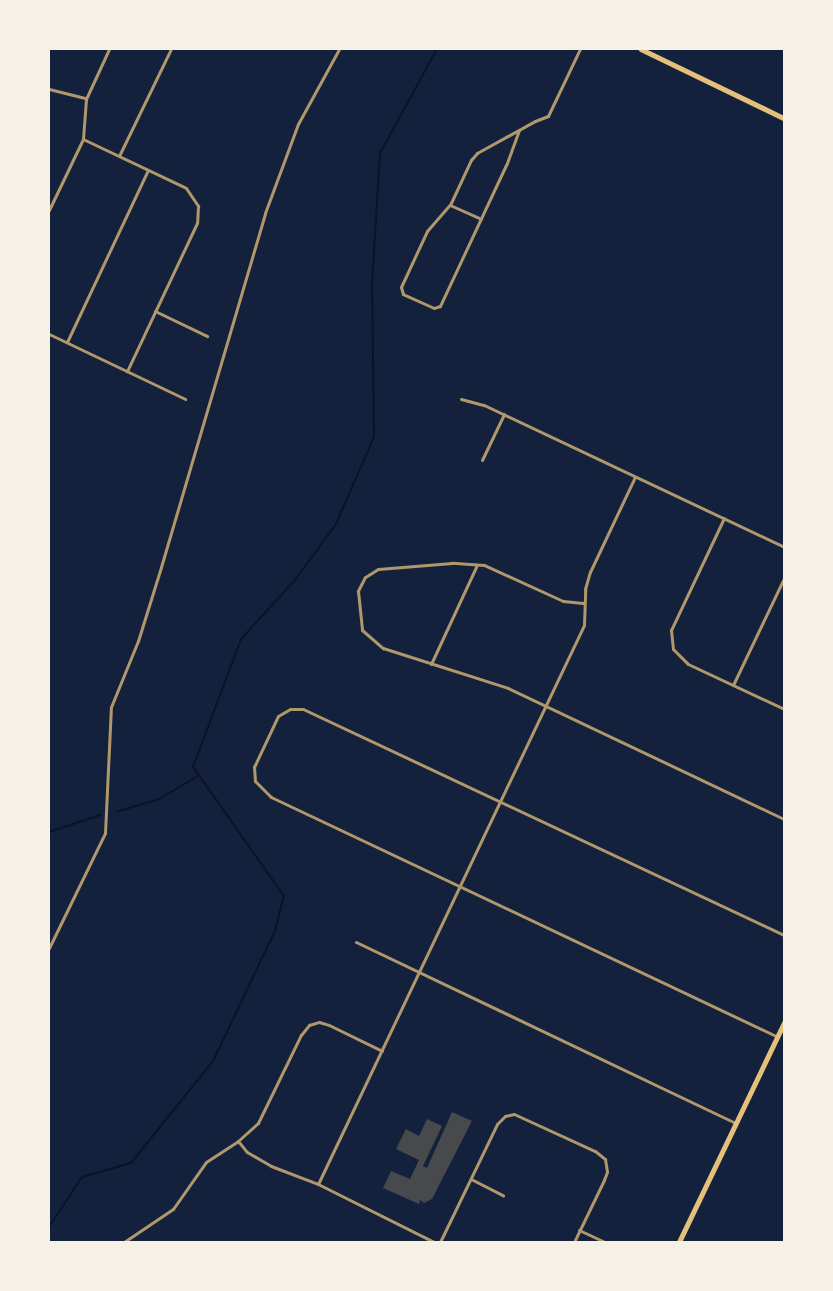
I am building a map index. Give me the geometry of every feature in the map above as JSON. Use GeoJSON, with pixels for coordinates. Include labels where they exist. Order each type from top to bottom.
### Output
{"type":"FeatureCollection","features":[{"type":"Feature","properties":{"kind":"main road"},"geometry":{"type":"LineString","coordinates":[[641,49],[784,118]]}},
{"type":"Feature","properties":{"kind":"main road"},"geometry":{"type":"LineString","coordinates":[[679,1242],[784,1023]]}},
{"type":"Feature","properties":{"kind":"street"},"geometry":{"type":"LineString","coordinates":[[49,210],[83,139],[86,98],[109,49]]}},
{"type":"Feature","properties":{"kind":"street"},"geometry":{"type":"LineString","coordinates":[[119,156],[171,49]]}},
{"type":"Feature","properties":{"kind":"street"},"geometry":{"type":"LineString","coordinates":[[49,948],[105,833],[112,707],[138,641],[161,567],[265,213],[302,116],[339,49]]}},
{"type":"Feature","properties":{"kind":"street"},"geometry":{"type":"LineString","coordinates":[[519,130],[481,219],[440,306],[434,308],[404,294],[401,287],[427,231],[450,204],[476,153],[519,130],[548,116],[580,49]]}},
{"type":"Feature","properties":{"kind":"street"},"geometry":{"type":"LineString","coordinates":[[49,89],[86,98]]}},
{"type":"Feature","properties":{"kind":"street"},"geometry":{"type":"LineString","coordinates":[[83,139],[186,188],[196,202],[197,223],[127,371]]}},
{"type":"Feature","properties":{"kind":"street"},"geometry":{"type":"LineString","coordinates":[[67,342],[148,170]]}},
{"type":"Feature","properties":{"kind":"street"},"geometry":{"type":"LineString","coordinates":[[450,204],[481,219]]}},
{"type":"Feature","properties":{"kind":"street"},"geometry":{"type":"LineString","coordinates":[[155,311],[207,336]]}},
{"type":"Feature","properties":{"kind":"street"},"geometry":{"type":"LineString","coordinates":[[49,334],[185,399]]}},
{"type":"Feature","properties":{"kind":"street"},"geometry":{"type":"LineString","coordinates":[[460,399],[504,414],[784,547]]}},
{"type":"Feature","properties":{"kind":"street"},"geometry":{"type":"LineString","coordinates":[[482,460],[504,414]]}},
{"type":"Feature","properties":{"kind":"street"},"geometry":{"type":"LineString","coordinates":[[318,1184],[461,887],[584,625],[584,603],[590,572],[635,477]]}},
{"type":"Feature","properties":{"kind":"street"},"geometry":{"type":"LineString","coordinates":[[724,518],[671,630],[671,641],[681,659],[784,709]]}},
{"type":"Feature","properties":{"kind":"street"},"geometry":{"type":"LineString","coordinates":[[584,603],[563,601],[494,568],[452,563],[378,569],[365,577],[358,591],[359,620],[370,640],[383,648],[494,682],[784,819]]}},
{"type":"Feature","properties":{"kind":"street"},"geometry":{"type":"LineString","coordinates":[[431,664],[477,565]]}},
{"type":"Feature","properties":{"kind":"street"},"geometry":{"type":"LineString","coordinates":[[732,685],[784,578]]}},
{"type":"Feature","properties":{"kind":"street"},"geometry":{"type":"LineString","coordinates":[[778,1037],[263,793],[253,774],[264,742],[278,716],[290,709],[303,709],[784,936]]}},
{"type":"Feature","properties":{"kind":"street"},"geometry":{"type":"LineString","coordinates":[[356,942],[737,1123]]}},
{"type":"Feature","properties":{"kind":"street"},"geometry":{"type":"LineString","coordinates":[[124,1242],[173,1209],[206,1162],[238,1141],[258,1123],[300,1035],[312,1024],[329,1025],[382,1051]]}},
{"type":"Feature","properties":{"kind":"street"},"geometry":{"type":"LineString","coordinates":[[440,1242],[497,1124],[505,1116],[523,1117],[595,1151],[605,1160],[607,1172],[574,1242]]}},
{"type":"Feature","properties":{"kind":"street"},"geometry":{"type":"LineString","coordinates":[[238,1141],[258,1159],[318,1184],[434,1242]]}},
{"type":"Feature","properties":{"kind":"street"},"geometry":{"type":"LineString","coordinates":[[471,1179],[503,1195]]}},
{"type":"Feature","properties":{"kind":"street"},"geometry":{"type":"LineString","coordinates":[[580,1230],[605,1242]]}},
{"type":"Feature","properties":{"kind":"building"},"geometry":{"type":"Polygon","coordinates":[[[452,1112],[472,1121],[432,1199],[424,1203],[420,1200],[419,1204],[383,1188],[391,1171],[410,1179],[419,1160],[396,1149],[406,1129],[419,1136],[427,1119],[442,1126],[423,1166],[427,1168],[452,1112]]]}},
{"type":"Feature","properties":{"kind":"waterway"},"geometry":{"type":"LineString","coordinates":[[49,1227],[82,1177],[131,1163],[213,1061],[275,931],[284,896],[193,767],[241,639],[295,580],[336,524],[374,437],[372,284],[380,153],[437,49]]}},
{"type":"Feature","properties":{"kind":"waterway"},"geometry":{"type":"LineString","coordinates":[[116,812],[159,799],[198,776]]}},
{"type":"Feature","properties":{"kind":"waterway"},"geometry":{"type":"LineString","coordinates":[[49,832],[100,815]]}}]}
